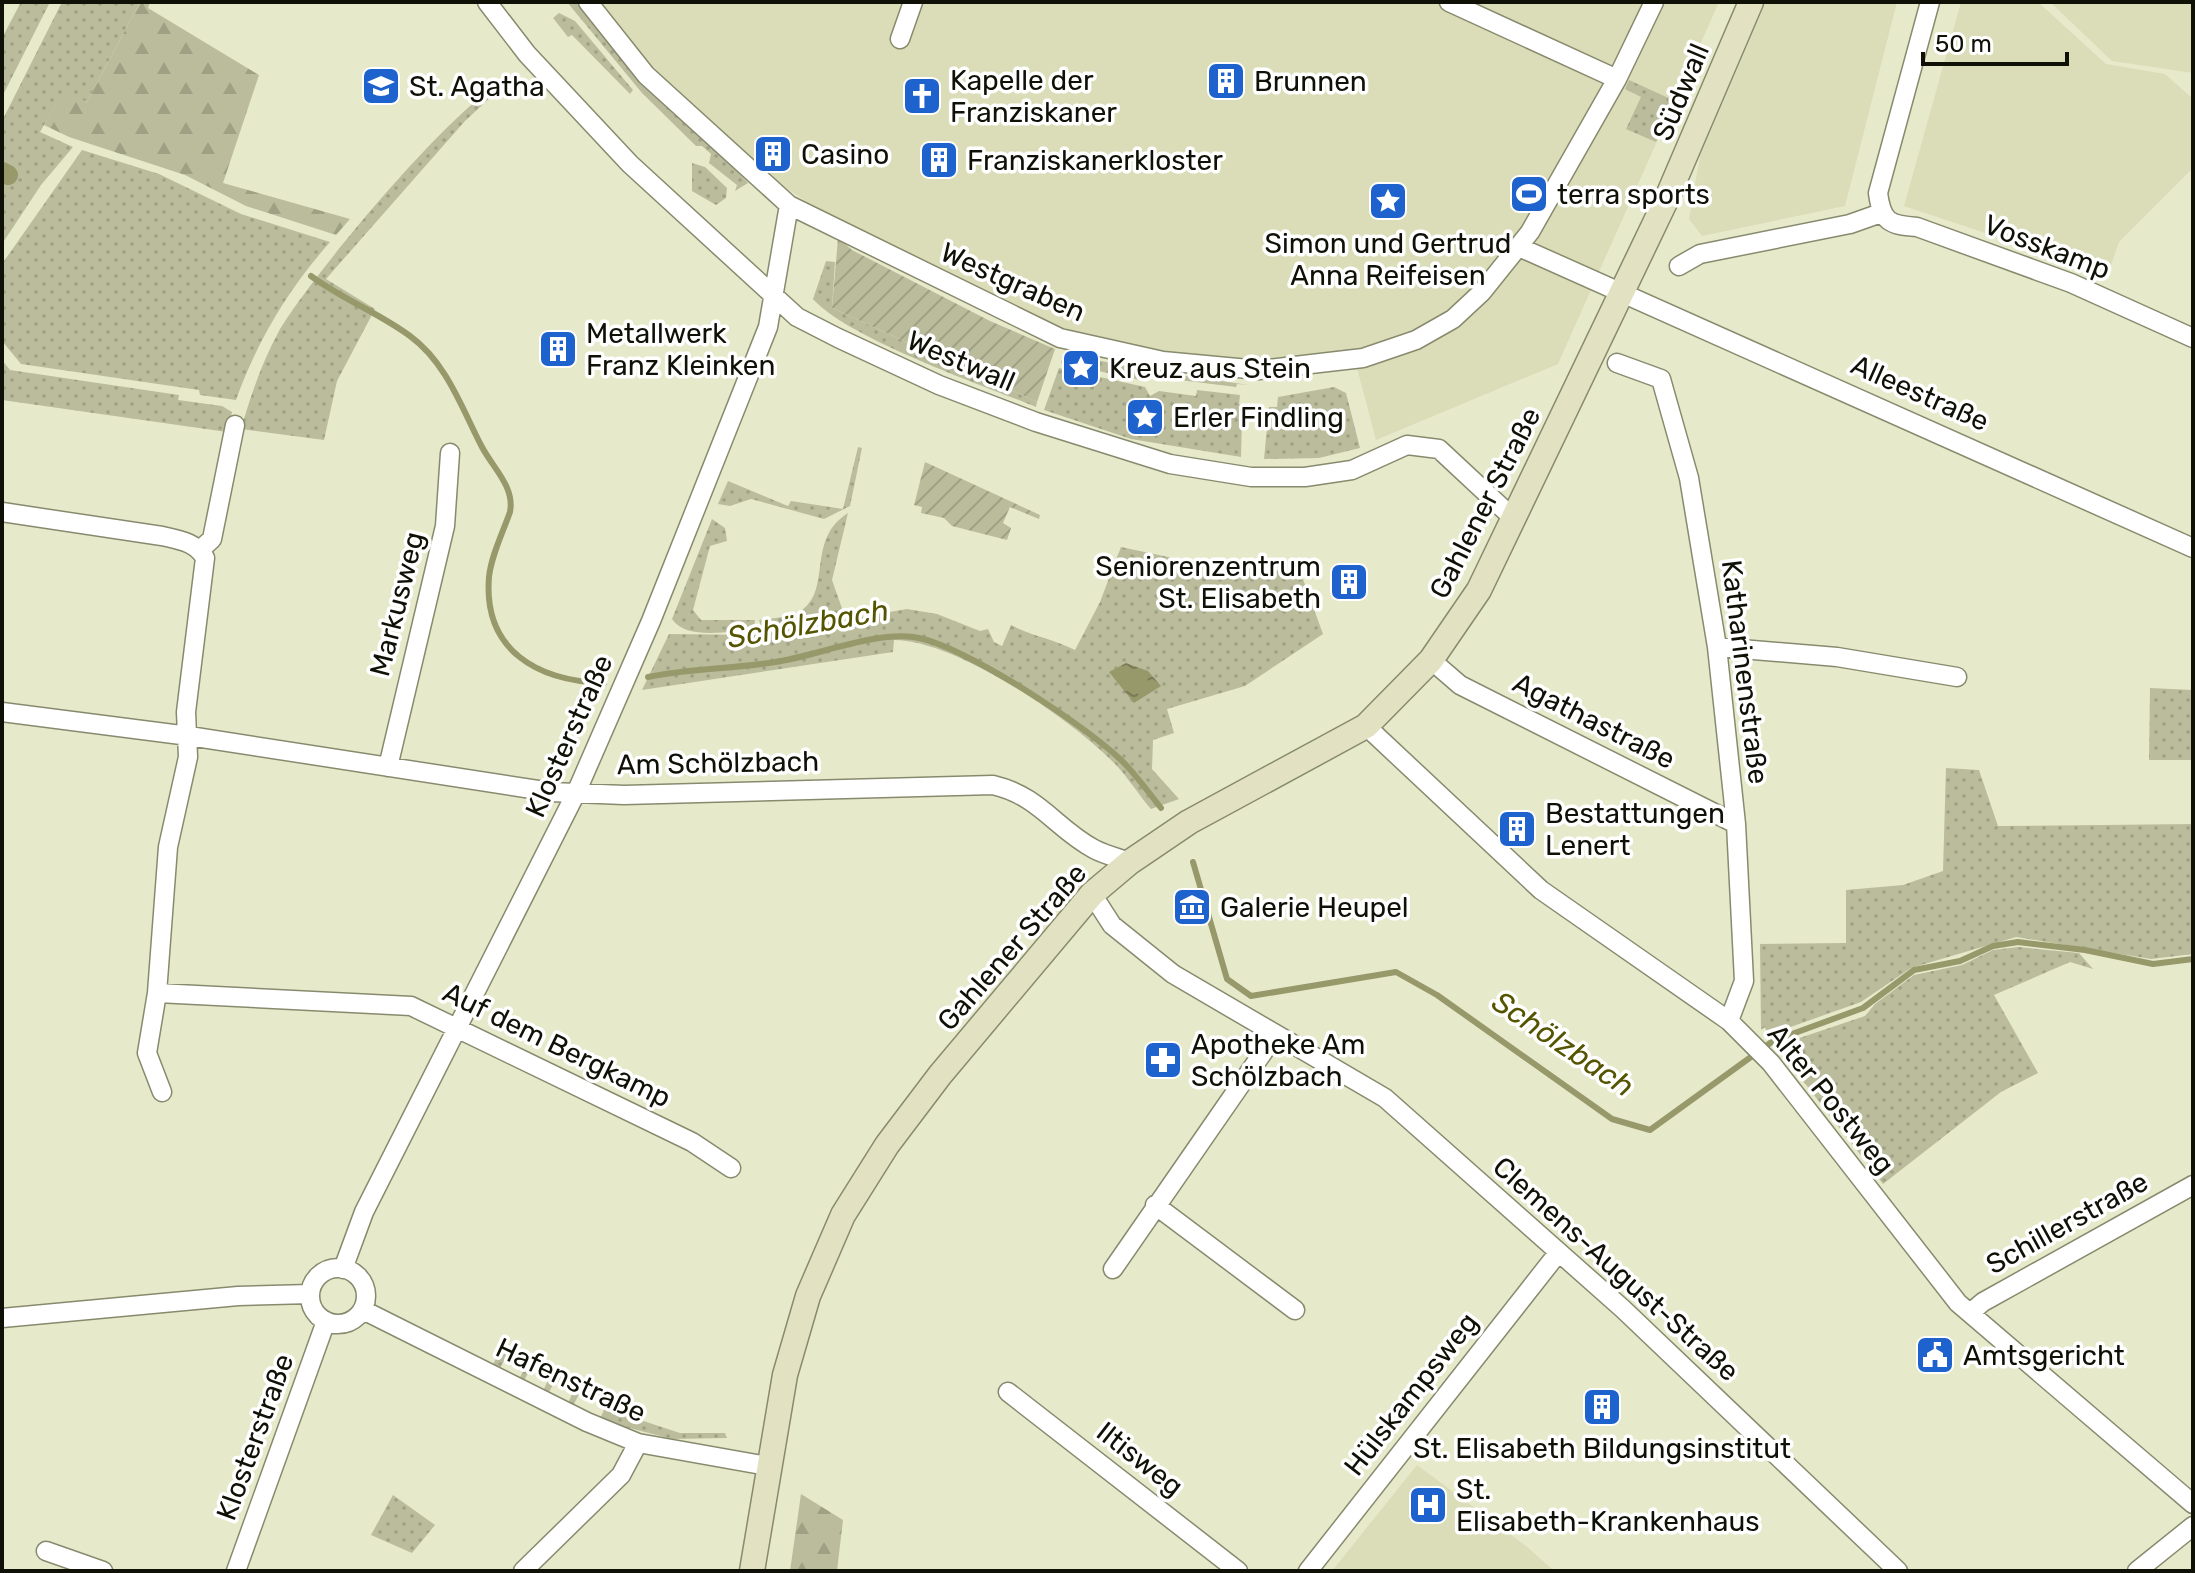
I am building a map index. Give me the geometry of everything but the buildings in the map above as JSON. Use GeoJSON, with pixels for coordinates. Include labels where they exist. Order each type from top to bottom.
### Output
{"type":"FeatureCollection","features":[{"type":"Feature","properties":{"kind":"main road","name":"Südwall"},"geometry":{"type":"LineString","coordinates":[[1622,291],[1673,185],[1751,2]]}},
{"type":"Feature","properties":{"kind":"main road","name":"Gahlener Straße"},"geometry":{"type":"LineString","coordinates":[[752,1571],[785,1375],[804,1307],[843,1215],[887,1145],[940,1075],[1092,894],[1130,862],[1189,822],[1366,726],[1431,660],[1479,590],[1622,291]]}},
{"type":"Feature","properties":{"kind":"street","name":"Westwall"},"geometry":{"type":"LineString","coordinates":[[487,2],[527,54],[620,154],[797,317],[939,385],[1101,445],[1170,464],[1251,477],[1305,477],[1352,470],[1407,445],[1439,449],[1513,518]]}},
{"type":"Feature","properties":{"kind":"street","name":"Westgraben"},"geometry":{"type":"LineString","coordinates":[[588,2],[646,75],[789,205],[1060,338],[1163,361],[1259,370],[1363,358],[1416,340],[1453,319],[1519,247],[1617,79],[1654,2]]}},
{"type":"Feature","properties":{"kind":"street"},"geometry":{"type":"LineString","coordinates":[[900,39],[913,2]]}},
{"type":"Feature","properties":{"kind":"street"},"geometry":{"type":"LineString","coordinates":[[1449,2],[1617,79]]}},
{"type":"Feature","properties":{"kind":"street"},"geometry":{"type":"LineString","coordinates":[[1679,266],[1700,254],[1850,224],[1881,213],[1878,193],[1930,2]]}},
{"type":"Feature","properties":{"kind":"street","name":"Klosterstraße"},"geometry":{"type":"LineString","coordinates":[[343,1269],[364,1212],[576,793],[651,621],[768,327],[789,205]]}},
{"type":"Feature","properties":{"kind":"street","name":"Vosskamp"},"geometry":{"type":"LineString","coordinates":[[1881,213],[1894,225],[1917,227],[2071,283],[2193,338]]}},
{"type":"Feature","properties":{"kind":"street","name":"Alleestraße"},"geometry":{"type":"LineString","coordinates":[[1519,247],[2193,548]]}},
{"type":"Feature","properties":{"kind":"street","name":"Katharinenstraße"},"geometry":{"type":"LineString","coordinates":[[1617,363],[1661,379],[1689,478],[1717,647],[1736,824],[1744,981],[1729,1021]]}},
{"type":"Feature","properties":{"kind":"street"},"geometry":{"type":"LineString","coordinates":[[200,550],[212,539],[235,425]]}},
{"type":"Feature","properties":{"kind":"street","name":"Markusweg"},"geometry":{"type":"LineString","coordinates":[[388,767],[445,526],[450,453]]}},
{"type":"Feature","properties":{"kind":"street"},"geometry":{"type":"LineString","coordinates":[[2,512],[162,536],[186,542],[200,550],[205,558],[186,712],[188,757],[168,847],[157,993],[147,1053],[162,1092]]}},
{"type":"Feature","properties":{"kind":"street"},"geometry":{"type":"LineString","coordinates":[[1717,647],[1837,657],[1957,677]]}},
{"type":"Feature","properties":{"kind":"street","name":"Agathastraße"},"geometry":{"type":"LineString","coordinates":[[1431,660],[1460,685],[1736,824]]}},
{"type":"Feature","properties":{"kind":"street","name":"Am Schölzbach"},"geometry":{"type":"LineString","coordinates":[[2,712],[189,736],[551,792],[716,793],[907,785],[993,785],[1014,790],[1035,801],[1093,849],[1130,862]]}},
{"type":"Feature","properties":{"kind":"street","name":"Alter Postweg"},"geometry":{"type":"LineString","coordinates":[[1366,726],[1541,890],[1729,1021],[1771,1063],[1970,1313],[2193,1504]]}},
{"type":"Feature","properties":{"kind":"street","name":"Clemens-August-Straße"},"geometry":{"type":"LineString","coordinates":[[1092,894],[1112,925],[1173,974],[1385,1098],[1623,1309],[1898,1571]]}},
{"type":"Feature","properties":{"kind":"street","name":"Auf dem Bergkamp"},"geometry":{"type":"LineString","coordinates":[[157,993],[383,1002],[411,1006],[458,1026],[692,1142],[731,1168]]}},
{"type":"Feature","properties":{"kind":"street"},"geometry":{"type":"LineString","coordinates":[[1113,1269],[1275,1035]]}},
{"type":"Feature","properties":{"kind":"street","name":"Schillerstraße"},"geometry":{"type":"LineString","coordinates":[[1970,1313],[1983,1302],[2193,1185]]}},
{"type":"Feature","properties":{"kind":"street"},"geometry":{"type":"LineString","coordinates":[[1155,1205],[1295,1310]]}},
{"type":"Feature","properties":{"kind":"street","name":"Hülskampsweg"},"geometry":{"type":"LineString","coordinates":[[1308,1571],[1558,1253]]}},
{"type":"Feature","properties":{"kind":"street"},"geometry":{"type":"LineString","coordinates":[[343,1269],[361,1280],[366,1300],[363,1310],[353,1320],[340,1324],[326,1321],[312,1305],[310,1294],[321,1274],[343,1269]]}},
{"type":"Feature","properties":{"kind":"street"},"geometry":{"type":"LineString","coordinates":[[2,1318],[293,1292],[310,1294]]}},
{"type":"Feature","properties":{"kind":"street","name":"Hafenstraße"},"geometry":{"type":"LineString","coordinates":[[363,1310],[587,1422],[638,1443],[768,1466]]}},
{"type":"Feature","properties":{"kind":"street","name":"Klosterstraße"},"geometry":{"type":"LineString","coordinates":[[236,1571],[326,1321]]}},
{"type":"Feature","properties":{"kind":"street","name":"Iltisweg"},"geometry":{"type":"LineString","coordinates":[[1008,1392],[1238,1571]]}},
{"type":"Feature","properties":{"kind":"street"},"geometry":{"type":"LineString","coordinates":[[523,1571],[621,1475],[638,1443]]}},
{"type":"Feature","properties":{"kind":"street"},"geometry":{"type":"LineString","coordinates":[[2137,1571],[2193,1526]]}},
{"type":"Feature","properties":{"kind":"street"},"geometry":{"type":"LineString","coordinates":[[46,1551],[103,1571]]}},
{"type":"Feature","properties":{"kind":"shaded area"},"geometry":{"type":"Polygon","coordinates":[[[594,2],[1719,2],[1558,364],[1376,440],[1357,368],[1334,355],[1246,363],[1095,341],[1021,314],[807,202],[747,162],[648,67],[594,2]]]}},
{"type":"Feature","properties":{"kind":"shaded area"},"geometry":{"type":"Polygon","coordinates":[[[1766,2],[1897,2],[1845,206],[1702,236],[1689,219],[1700,156],[1766,2]]]}},
{"type":"Feature","properties":{"kind":"shaded area"},"geometry":{"type":"Polygon","coordinates":[[[1961,2],[2038,2],[2106,64],[2165,74],[2193,99],[2193,168],[2119,242],[2108,274],[1904,206],[1961,2]]]}},
{"type":"Feature","properties":{"kind":"shaded area"},"geometry":{"type":"Polygon","coordinates":[[[2050,2],[2193,2],[2193,73],[2112,61],[2050,2]]]}},
{"type":"Feature","properties":{"kind":"shaded area","name":"St. Elisabeth-Krankenhaus"},"geometry":{"type":"Polygon","coordinates":[[[1417,1465],[1526,1546],[1554,1571],[1332,1571],[1417,1465]]]}},
{"type":"Feature","properties":{"kind":"green space"},"geometry":{"type":"Polygon","coordinates":[[[21,2],[50,2],[2,97],[2,38],[21,2]]]}},
{"type":"Feature","properties":{"kind":"green space"},"geometry":{"type":"Polygon","coordinates":[[[62,2],[140,2],[87,102],[63,92],[40,132],[73,147],[41,185],[2,244],[2,121],[62,2]]]}},
{"type":"Feature","properties":{"kind":"green space"},"geometry":{"type":"Polygon","coordinates":[[[140,2],[150,2],[148,8],[259,75],[223,183],[350,219],[336,235],[246,206],[185,175],[69,137],[44,125],[63,91],[87,102],[140,2]]]}},
{"type":"Feature","properties":{"kind":"green space"},"geometry":{"type":"Polygon","coordinates":[[[567,2],[577,2],[748,183],[735,191],[737,185],[709,163],[711,154],[702,146],[696,146],[642,93],[567,2]]]}},
{"type":"Feature","properties":{"kind":"green space"},"geometry":{"type":"Polygon","coordinates":[[[559,13],[575,21],[633,90],[630,94],[572,35],[568,37],[553,18],[559,13]]]}},
{"type":"Feature","properties":{"kind":"green space"},"geometry":{"type":"Polygon","coordinates":[[[515,75],[465,121],[326,279],[375,309],[337,381],[324,440],[241,429],[257,379],[279,331],[321,271],[425,150],[491,89],[515,75]]]}},
{"type":"Feature","properties":{"kind":"green space"},"geometry":{"type":"Polygon","coordinates":[[[1629,80],[1675,101],[1656,142],[1626,129],[1641,97],[1625,89],[1629,80]]]}},
{"type":"Feature","properties":{"kind":"green space"},"geometry":{"type":"Polygon","coordinates":[[[82,150],[159,174],[241,214],[330,242],[276,316],[254,356],[236,400],[200,395],[199,390],[21,364],[2,341],[2,264],[82,150]]]}},
{"type":"Feature","properties":{"kind":"green space"},"geometry":{"type":"Polygon","coordinates":[[[692,163],[705,167],[727,188],[726,198],[716,205],[692,191],[692,163]]]}},
{"type":"Feature","properties":{"kind":"green space"},"geometry":{"type":"Polygon","coordinates":[[[838,238],[852,250],[990,321],[1055,349],[1037,402],[832,308],[838,238]]]}},
{"type":"Feature","properties":{"kind":"green space"},"geometry":{"type":"Polygon","coordinates":[[[826,261],[835,262],[832,308],[1037,402],[1036,407],[918,360],[855,330],[831,314],[813,299],[826,261]]]}},
{"type":"Feature","properties":{"kind":"green space"},"geometry":{"type":"Polygon","coordinates":[[[1064,353],[1144,370],[1249,385],[1237,384],[1236,387],[1147,376],[1145,381],[1061,363],[1064,353]]]}},
{"type":"Feature","properties":{"kind":"green space"},"geometry":{"type":"Polygon","coordinates":[[[2,360],[10,370],[179,395],[178,400],[222,406],[232,412],[227,432],[2,400],[2,360]]]}},
{"type":"Feature","properties":{"kind":"green space"},"geometry":{"type":"Polygon","coordinates":[[[1059,368],[1145,387],[1150,396],[1159,391],[1196,396],[1197,390],[1240,395],[1239,404],[1246,405],[1246,415],[1242,416],[1241,457],[1131,439],[1044,410],[1059,368]]]}},
{"type":"Feature","properties":{"kind":"green space"},"geometry":{"type":"Polygon","coordinates":[[[1334,387],[1346,393],[1360,448],[1319,458],[1264,459],[1269,407],[1277,407],[1278,397],[1334,387]]]}},
{"type":"Feature","properties":{"kind":"green space"},"geometry":{"type":"Polygon","coordinates":[[[858,447],[862,448],[850,506],[824,519],[751,499],[730,506],[718,504],[728,481],[788,506],[791,501],[843,509],[858,447]]]}},
{"type":"Feature","properties":{"kind":"green space"},"geometry":{"type":"Polygon","coordinates":[[[925,462],[1040,515],[1039,519],[1010,507],[1003,523],[1011,528],[1007,540],[952,526],[944,518],[921,513],[922,507],[914,505],[925,462]]]}},
{"type":"Feature","properties":{"kind":"green space"},"geometry":{"type":"Polygon","coordinates":[[[848,513],[832,580],[844,614],[772,629],[761,626],[759,620],[792,615],[811,601],[827,536],[848,513]]]}},
{"type":"Feature","properties":{"kind":"green space"},"geometry":{"type":"Polygon","coordinates":[[[712,519],[725,528],[727,541],[710,546],[693,610],[701,620],[755,620],[754,629],[698,632],[679,626],[672,619],[712,519]]]}},
{"type":"Feature","properties":{"kind":"green space"},"geometry":{"type":"Polygon","coordinates":[[[1121,547],[1220,568],[1300,571],[1323,634],[1245,686],[1167,709],[1174,733],[1153,740],[1152,769],[1179,799],[1151,809],[1116,765],[1072,726],[980,668],[949,653],[920,644],[894,640],[893,652],[642,690],[669,634],[756,635],[907,609],[937,614],[980,631],[988,629],[994,642],[1002,646],[1011,625],[1075,650],[1100,602],[1121,547]]]}},
{"type":"Feature","properties":{"kind":"green space"},"geometry":{"type":"Polygon","coordinates":[[[2150,688],[2193,690],[2193,760],[2149,760],[2150,688]]]}},
{"type":"Feature","properties":{"kind":"green space"},"geometry":{"type":"Polygon","coordinates":[[[1946,768],[1979,770],[1998,826],[2193,824],[2193,954],[2151,959],[2016,937],[1911,968],[1861,1002],[1768,1035],[1765,1027],[1761,1030],[1760,944],[1846,943],[1846,890],[1903,885],[1943,871],[1946,768]]]}},
{"type":"Feature","properties":{"kind":"green space"},"geometry":{"type":"Polygon","coordinates":[[[2018,947],[2079,953],[2093,969],[2070,962],[1994,995],[2038,1073],[2001,1092],[1883,1184],[1776,1046],[1865,1016],[1875,1004],[1914,975],[1962,965],[1993,950],[2018,947]]]}},
{"type":"Feature","properties":{"kind":"green space"},"geometry":{"type":"Polygon","coordinates":[[[502,1347],[592,1393],[619,1413],[680,1433],[725,1433],[727,1438],[672,1439],[606,1422],[600,1419],[606,1405],[580,1392],[573,1406],[568,1403],[574,1390],[555,1381],[548,1394],[543,1391],[549,1378],[530,1369],[524,1381],[519,1379],[526,1366],[506,1357],[499,1370],[492,1366],[502,1347]]]}},
{"type":"Feature","properties":{"kind":"green space"},"geometry":{"type":"Polygon","coordinates":[[[801,1494],[843,1520],[837,1571],[790,1571],[801,1494]]]}},
{"type":"Feature","properties":{"kind":"green space"},"geometry":{"type":"Polygon","coordinates":[[[393,1495],[435,1525],[412,1553],[371,1535],[393,1495]]]}},
{"type":"Feature","properties":{"kind":"water"},"geometry":{"type":"Polygon","coordinates":[[[1126,663],[1148,671],[1161,686],[1134,703],[1109,672],[1126,663]]]}},
{"type":"Feature","properties":{"kind":"waterway","name":"Schölzbach"},"geometry":{"type":"LineString","coordinates":[[2,172],[8,175]]}},
{"type":"Feature","properties":{"kind":"waterway","name":"Schölzbach"},"geometry":{"type":"LineString","coordinates":[[311,276],[398,328],[423,347],[444,373],[482,447],[502,478],[509,494],[510,512],[489,577],[495,624],[505,643],[537,668],[557,676],[604,683]]}},
{"type":"Feature","properties":{"kind":"waterway","name":"Schölzbach"},"geometry":{"type":"LineString","coordinates":[[648,677],[775,662],[880,638],[913,637],[934,642],[992,670],[1085,731],[1126,765],[1161,808]]}},
{"type":"Feature","properties":{"kind":"waterway","name":"Schölzbach"},"geometry":{"type":"LineString","coordinates":[[1193,862],[1227,979],[1251,996],[1396,972],[1437,995],[1612,1119],[1650,1130],[1773,1041],[1863,1008],[1914,970],[1960,961],[1993,946],[2018,942],[2085,950],[2153,964],[2193,959]]}},
{"type":"Feature","properties":{"kind":"place","name":"Brunnen"},"geometry":{"type":"Point","coordinates":[1226,81]}},
{"type":"Feature","properties":{"kind":"place","name":"St. Agatha"},"geometry":{"type":"Point","coordinates":[381,86]}},
{"type":"Feature","properties":{"kind":"place","name":"Kapelle der Franziskaner"},"geometry":{"type":"Point","coordinates":[922,96]}},
{"type":"Feature","properties":{"kind":"place","name":"Casino"},"geometry":{"type":"Point","coordinates":[773,154]}},
{"type":"Feature","properties":{"kind":"place","name":"Franziskanerkloster"},"geometry":{"type":"Point","coordinates":[939,160]}},
{"type":"Feature","properties":{"kind":"place","name":"terra sports"},"geometry":{"type":"Point","coordinates":[1529,194]}},
{"type":"Feature","properties":{"kind":"place","name":"Simon und Gertrud Anna Reifeisen"},"geometry":{"type":"Point","coordinates":[1388,201]}},
{"type":"Feature","properties":{"kind":"place","name":"Metallwerk Franz Kleinken"},"geometry":{"type":"Point","coordinates":[558,349]}},
{"type":"Feature","properties":{"kind":"place","name":"Kreuz aus Stein"},"geometry":{"type":"Point","coordinates":[1081,368]}},
{"type":"Feature","properties":{"kind":"place","name":"Erler Findling"},"geometry":{"type":"Point","coordinates":[1145,417]}},
{"type":"Feature","properties":{"kind":"place","name":"Seniorenzentrum St. Elisabeth"},"geometry":{"type":"Point","coordinates":[1349,582]}},
{"type":"Feature","properties":{"kind":"place","name":"Bestattungen Lenert"},"geometry":{"type":"Point","coordinates":[1517,829]}},
{"type":"Feature","properties":{"kind":"place","name":"Galerie Heupel"},"geometry":{"type":"Point","coordinates":[1192,907]}},
{"type":"Feature","properties":{"kind":"place","name":"Apotheke Am Schölzbach"},"geometry":{"type":"Point","coordinates":[1163,1060]}},
{"type":"Feature","properties":{"kind":"place","name":"Amtsgericht"},"geometry":{"type":"Point","coordinates":[1935,1355]}},
{"type":"Feature","properties":{"kind":"place","name":"St. Elisabeth Bildungsinstitut"},"geometry":{"type":"Point","coordinates":[1602,1407]}},
{"type":"Feature","properties":{"kind":"place","name":"St. Elisabeth-Krankenhaus"},"geometry":{"type":"Point","coordinates":[1428,1505]}}]}
